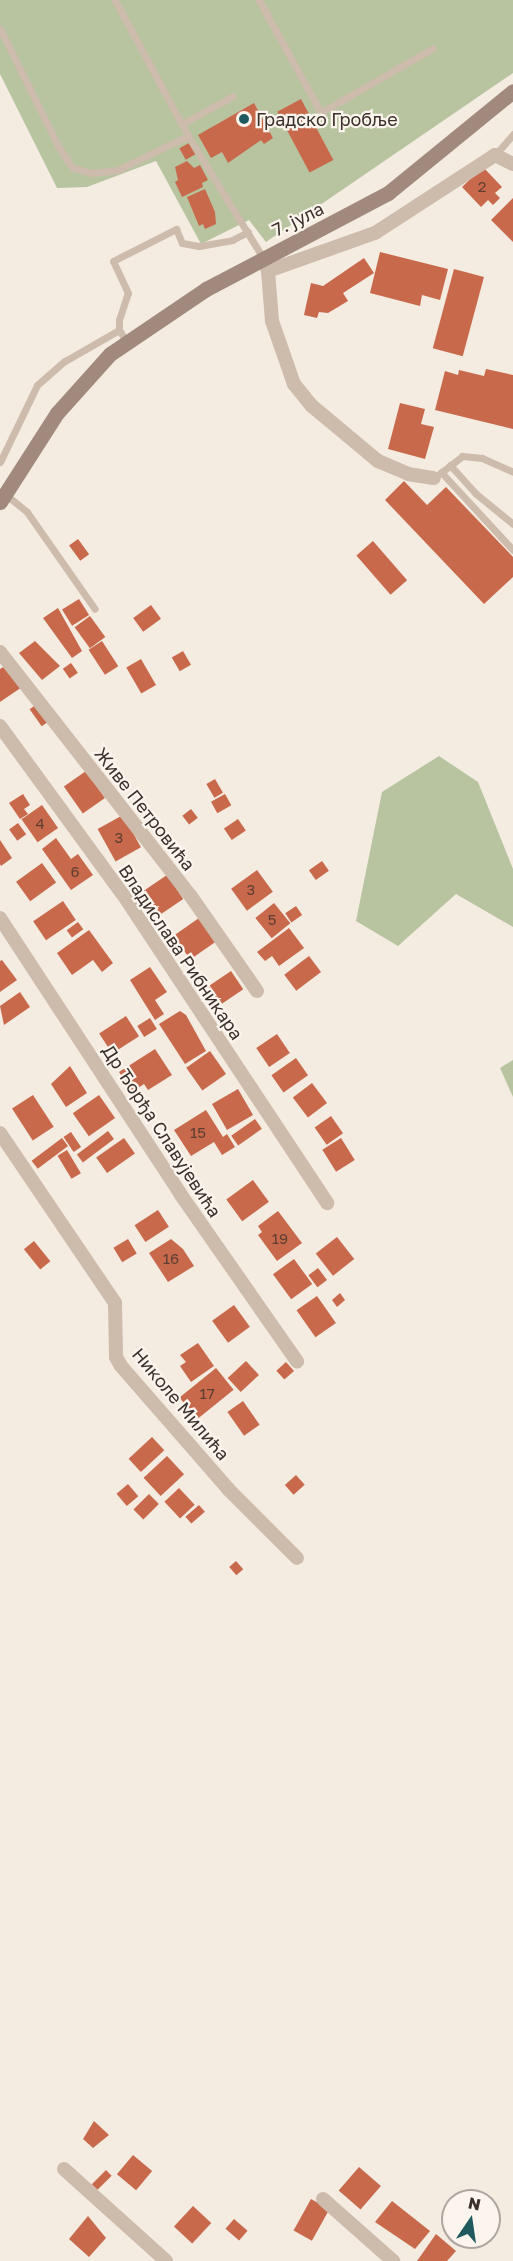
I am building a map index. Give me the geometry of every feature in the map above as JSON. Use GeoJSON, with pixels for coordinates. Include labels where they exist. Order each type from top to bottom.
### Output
{"type":"FeatureCollection","features":[{"type":"Feature","properties":{"kind":"main road","name":"7. јула"},"geometry":{"type":"LineString","coordinates":[[2,498],[57,413],[122,336],[266,264],[396,188],[513,91]]}},
{"type":"Feature","properties":{"kind":"street"},"geometry":{"type":"LineString","coordinates":[[437,475],[408,474],[378,461],[306,399],[294,384],[281,353],[272,321],[266,264],[375,233],[495,154],[513,164]]}},
{"type":"Feature","properties":{"kind":"street","name":"Живе Петровића"},"geometry":{"type":"LineString","coordinates":[[0,652],[190,895],[257,991]]}},
{"type":"Feature","properties":{"kind":"street","name":"Владислава Рибникара"},"geometry":{"type":"LineString","coordinates":[[0,726],[122,893],[327,1203]]}},
{"type":"Feature","properties":{"kind":"street","name":"Др Ђорђа Славујевића"},"geometry":{"type":"LineString","coordinates":[[0,918],[181,1195],[297,1361]]}},
{"type":"Feature","properties":{"kind":"street","name":"Николе Милића"},"geometry":{"type":"LineString","coordinates":[[0,1133],[115,1303],[116,1350],[121,1366],[229,1490],[297,1558]]}},
{"type":"Feature","properties":{"kind":"street"},"geometry":{"type":"LineString","coordinates":[[64,2169],[166,2261]]}},
{"type":"Feature","properties":{"kind":"street"},"geometry":{"type":"LineString","coordinates":[[323,2199],[393,2261]]}},
{"type":"Feature","properties":{"kind":"lane"},"geometry":{"type":"LineString","coordinates":[[115,0],[188,136],[266,264]]}},
{"type":"Feature","properties":{"kind":"lane"},"geometry":{"type":"LineString","coordinates":[[260,0],[322,115],[433,48]]}},
{"type":"Feature","properties":{"kind":"lane"},"geometry":{"type":"LineString","coordinates":[[0,29],[59,148],[73,168],[92,173],[117,170],[188,136]]}},
{"type":"Feature","properties":{"kind":"lane"},"geometry":{"type":"LineString","coordinates":[[182,124],[233,96]]}},
{"type":"Feature","properties":{"kind":"lane"},"geometry":{"type":"LineString","coordinates":[[495,154],[513,134]]}},
{"type":"Feature","properties":{"kind":"lane"},"geometry":{"type":"LineString","coordinates":[[0,462],[37,385],[73,356],[122,336],[128,293],[113,261],[176,229],[182,243],[199,246],[232,240],[248,232]]}},
{"type":"Feature","properties":{"kind":"lane"},"geometry":{"type":"LineString","coordinates":[[513,472],[482,458],[462,456],[437,475],[513,550]]}},
{"type":"Feature","properties":{"kind":"lane"},"geometry":{"type":"LineString","coordinates":[[450,465],[475,493],[513,524]]}},
{"type":"Feature","properties":{"kind":"lane"},"geometry":{"type":"LineString","coordinates":[[2,498],[27,512],[95,609]]}},
{"type":"Feature","properties":{"kind":"green space"},"geometry":{"type":"Polygon","coordinates":[[[0,0],[513,0],[513,73],[266,242],[249,220],[201,244],[156,161],[87,187],[57,188],[0,74],[0,0]]]}},
{"type":"Feature","properties":{"kind":"green space"},"geometry":{"type":"Polygon","coordinates":[[[439,756],[478,782],[513,869],[513,927],[456,894],[398,946],[356,921],[382,792],[439,756]]]}},
{"type":"Feature","properties":{"kind":"green space"},"geometry":{"type":"Polygon","coordinates":[[[513,1060],[513,1097],[500,1068],[513,1060]]]}},
{"type":"Feature","properties":{"kind":"building"},"geometry":{"type":"Polygon","coordinates":[[[301,99],[333,160],[310,173],[277,112],[301,99]]]}},
{"type":"Feature","properties":{"kind":"building","name":"Градско Гробље"},"geometry":{"type":"Polygon","coordinates":[[[254,103],[273,138],[264,144],[261,140],[228,163],[222,152],[211,158],[198,135],[254,103]]]}},
{"type":"Feature","properties":{"kind":"building"},"geometry":{"type":"Polygon","coordinates":[[[189,143],[195,154],[186,160],[179,148],[189,143]]]}},
{"type":"Feature","properties":{"kind":"building"},"geometry":{"type":"Polygon","coordinates":[[[187,161],[194,168],[200,165],[208,180],[202,183],[203,187],[182,197],[175,182],[178,180],[175,167],[187,161]]]}},
{"type":"Feature","properties":{"kind":"building"},"geometry":{"type":"Polygon","coordinates":[[[483,167],[502,187],[495,193],[500,198],[493,205],[488,200],[481,207],[462,187],[483,167]]]}},
{"type":"Feature","properties":{"kind":"building"},"geometry":{"type":"Polygon","coordinates":[[[205,189],[215,212],[216,224],[205,229],[203,224],[199,226],[187,197],[205,189]]]}},
{"type":"Feature","properties":{"kind":"building"},"geometry":{"type":"Polygon","coordinates":[[[513,198],[513,242],[491,220],[513,198]]]}},
{"type":"Feature","properties":{"kind":"building"},"geometry":{"type":"Polygon","coordinates":[[[380,252],[448,269],[440,300],[422,295],[420,306],[370,293],[380,252]]]}},
{"type":"Feature","properties":{"kind":"building"},"geometry":{"type":"Polygon","coordinates":[[[364,258],[374,273],[343,293],[348,301],[328,313],[319,312],[317,318],[304,315],[311,283],[323,286],[364,258]]]}},
{"type":"Feature","properties":{"kind":"building"},"geometry":{"type":"Polygon","coordinates":[[[454,269],[484,277],[463,356],[433,348],[454,269]]]}},
{"type":"Feature","properties":{"kind":"building"},"geometry":{"type":"Polygon","coordinates":[[[486,369],[513,375],[513,429],[435,410],[445,371],[458,375],[459,370],[484,376],[486,369]]]}},
{"type":"Feature","properties":{"kind":"building"},"geometry":{"type":"Polygon","coordinates":[[[400,403],[425,409],[421,424],[434,427],[425,459],[388,449],[400,403]]]}},
{"type":"Feature","properties":{"kind":"building"},"geometry":{"type":"Polygon","coordinates":[[[404,481],[427,505],[446,487],[513,557],[513,577],[484,604],[385,500],[404,481]]]}},
{"type":"Feature","properties":{"kind":"building"},"geometry":{"type":"Polygon","coordinates":[[[78,539],[89,554],[80,561],[69,545],[78,539]]]}},
{"type":"Feature","properties":{"kind":"building"},"geometry":{"type":"Polygon","coordinates":[[[373,541],[407,580],[391,595],[356,555],[373,541]]]}},
{"type":"Feature","properties":{"kind":"building"},"geometry":{"type":"Polygon","coordinates":[[[79,599],[89,615],[72,626],[62,610],[79,599]]]}},
{"type":"Feature","properties":{"kind":"building"},"geometry":{"type":"Polygon","coordinates":[[[151,605],[161,619],[143,632],[133,618],[151,605]]]}},
{"type":"Feature","properties":{"kind":"building"},"geometry":{"type":"Polygon","coordinates":[[[58,608],[82,651],[72,658],[43,618],[58,608]]]}},
{"type":"Feature","properties":{"kind":"building"},"geometry":{"type":"Polygon","coordinates":[[[90,616],[105,637],[90,648],[75,627],[90,616]]]}},
{"type":"Feature","properties":{"kind":"building"},"geometry":{"type":"Polygon","coordinates":[[[35,641],[60,666],[42,680],[19,653],[35,641]]]}},
{"type":"Feature","properties":{"kind":"building"},"geometry":{"type":"Polygon","coordinates":[[[102,641],[118,666],[105,675],[89,650],[102,641]]]}},
{"type":"Feature","properties":{"kind":"building"},"geometry":{"type":"Polygon","coordinates":[[[183,651],[191,665],[180,671],[172,658],[183,651]]]}},
{"type":"Feature","properties":{"kind":"building"},"geometry":{"type":"Polygon","coordinates":[[[141,659],[156,685],[141,693],[126,668],[141,659]]]}},
{"type":"Feature","properties":{"kind":"building"},"geometry":{"type":"Polygon","coordinates":[[[71,663],[78,673],[70,679],[63,669],[71,663]]]}},
{"type":"Feature","properties":{"kind":"building"},"geometry":{"type":"Polygon","coordinates":[[[7,665],[22,687],[0,702],[0,669],[7,665]]]}},
{"type":"Feature","properties":{"kind":"building"},"geometry":{"type":"Polygon","coordinates":[[[37,704],[49,721],[42,726],[30,709],[37,704]]]}},
{"type":"Feature","properties":{"kind":"building"},"geometry":{"type":"Polygon","coordinates":[[[86,771],[105,798],[83,814],[64,786],[86,771]]]}},
{"type":"Feature","properties":{"kind":"building"},"geometry":{"type":"Polygon","coordinates":[[[215,779],[223,793],[214,798],[206,784],[215,779]]]}},
{"type":"Feature","properties":{"kind":"building"},"geometry":{"type":"Polygon","coordinates":[[[23,794],[30,805],[24,809],[28,814],[20,819],[9,803],[23,794]]]}},
{"type":"Feature","properties":{"kind":"building"},"geometry":{"type":"Polygon","coordinates":[[[225,794],[231,805],[217,813],[211,802],[225,794]]]}},
{"type":"Feature","properties":{"kind":"building"},"geometry":{"type":"Polygon","coordinates":[[[42,805],[58,828],[38,842],[22,819],[42,805]]]}},
{"type":"Feature","properties":{"kind":"building"},"geometry":{"type":"Polygon","coordinates":[[[191,809],[198,818],[189,824],[182,816],[191,809]]]}},
{"type":"Feature","properties":{"kind":"building"},"geometry":{"type":"Polygon","coordinates":[[[123,815],[141,847],[116,861],[98,829],[123,815]]]}},
{"type":"Feature","properties":{"kind":"building"},"geometry":{"type":"Polygon","coordinates":[[[238,819],[246,831],[232,840],[224,829],[238,819]]]}},
{"type":"Feature","properties":{"kind":"building"},"geometry":{"type":"Polygon","coordinates":[[[18,823],[26,834],[17,841],[9,829],[18,823]]]}},
{"type":"Feature","properties":{"kind":"building"},"geometry":{"type":"Polygon","coordinates":[[[56,838],[71,859],[78,854],[93,875],[71,890],[42,849],[56,838]]]}},
{"type":"Feature","properties":{"kind":"building"},"geometry":{"type":"Polygon","coordinates":[[[0,840],[12,858],[1,866],[0,864],[0,840]]]}},
{"type":"Feature","properties":{"kind":"building"},"geometry":{"type":"Polygon","coordinates":[[[322,861],[329,871],[316,880],[309,870],[322,861]]]}},
{"type":"Feature","properties":{"kind":"building"},"geometry":{"type":"Polygon","coordinates":[[[42,863],[56,882],[30,901],[16,882],[42,863]]]}},
{"type":"Feature","properties":{"kind":"building"},"geometry":{"type":"Polygon","coordinates":[[[257,870],[273,892],[247,911],[231,889],[257,870]]]}},
{"type":"Feature","properties":{"kind":"building"},"geometry":{"type":"Polygon","coordinates":[[[167,875],[183,899],[160,915],[144,891],[167,875]]]}},
{"type":"Feature","properties":{"kind":"building"},"geometry":{"type":"Polygon","coordinates":[[[63,901],[76,920],[46,940],[33,921],[63,901]]]}},
{"type":"Feature","properties":{"kind":"building"},"geometry":{"type":"Polygon","coordinates":[[[274,903],[290,923],[272,938],[255,918],[274,903]]]}},
{"type":"Feature","properties":{"kind":"building"},"geometry":{"type":"Polygon","coordinates":[[[296,906],[302,915],[291,922],[285,913],[296,906]]]}},
{"type":"Feature","properties":{"kind":"building"},"geometry":{"type":"Polygon","coordinates":[[[199,918],[216,942],[190,960],[174,936],[199,918]]]}},
{"type":"Feature","properties":{"kind":"building"},"geometry":{"type":"Polygon","coordinates":[[[78,922],[83,929],[72,938],[67,930],[78,922]]]}},
{"type":"Feature","properties":{"kind":"building"},"geometry":{"type":"Polygon","coordinates":[[[289,928],[304,948],[279,966],[272,956],[265,961],[257,952],[289,928]]]}},
{"type":"Feature","properties":{"kind":"building"},"geometry":{"type":"Polygon","coordinates":[[[89,930],[113,963],[102,972],[93,960],[72,975],[57,953],[89,930]]]}},
{"type":"Feature","properties":{"kind":"building"},"geometry":{"type":"Polygon","coordinates":[[[309,956],[321,972],[296,991],[284,975],[309,956]]]}},
{"type":"Feature","properties":{"kind":"building"},"geometry":{"type":"Polygon","coordinates":[[[2,960],[17,980],[0,992],[0,961],[2,960]]]}},
{"type":"Feature","properties":{"kind":"building"},"geometry":{"type":"Polygon","coordinates":[[[150,967],[167,992],[155,1000],[164,1014],[155,1020],[130,980],[150,967]]]}},
{"type":"Feature","properties":{"kind":"building"},"geometry":{"type":"Polygon","coordinates":[[[231,971],[243,989],[220,1005],[208,987],[231,971]]]}},
{"type":"Feature","properties":{"kind":"building"},"geometry":{"type":"Polygon","coordinates":[[[20,992],[30,1007],[4,1025],[0,1006],[20,992]]]}},
{"type":"Feature","properties":{"kind":"building"},"geometry":{"type":"Polygon","coordinates":[[[180,1011],[186,1015],[206,1051],[185,1064],[159,1024],[180,1011]]]}},
{"type":"Feature","properties":{"kind":"building"},"geometry":{"type":"Polygon","coordinates":[[[126,1016],[139,1036],[112,1054],[99,1033],[126,1016]]]}},
{"type":"Feature","properties":{"kind":"building"},"geometry":{"type":"Polygon","coordinates":[[[150,1018],[157,1029],[144,1037],[137,1026],[150,1018]]]}},
{"type":"Feature","properties":{"kind":"building"},"geometry":{"type":"Polygon","coordinates":[[[277,1034],[290,1053],[269,1067],[256,1048],[277,1034]]]}},
{"type":"Feature","properties":{"kind":"building"},"geometry":{"type":"Polygon","coordinates":[[[155,1049],[172,1075],[148,1090],[144,1084],[132,1092],[119,1072],[155,1049]]]}},
{"type":"Feature","properties":{"kind":"building"},"geometry":{"type":"Polygon","coordinates":[[[210,1051],[226,1074],[202,1091],[186,1068],[210,1051]]]}},
{"type":"Feature","properties":{"kind":"building"},"geometry":{"type":"Polygon","coordinates":[[[296,1058],[308,1075],[283,1092],[271,1075],[296,1058]]]}},
{"type":"Feature","properties":{"kind":"building"},"geometry":{"type":"Polygon","coordinates":[[[70,1066],[87,1093],[66,1107],[51,1084],[70,1066]]]}},
{"type":"Feature","properties":{"kind":"building"},"geometry":{"type":"Polygon","coordinates":[[[312,1083],[327,1103],[308,1117],[293,1097],[312,1083]]]}},
{"type":"Feature","properties":{"kind":"building"},"geometry":{"type":"Polygon","coordinates":[[[238,1089],[253,1115],[227,1130],[212,1104],[238,1089]]]}},
{"type":"Feature","properties":{"kind":"building"},"geometry":{"type":"Polygon","coordinates":[[[33,1095],[54,1127],[33,1140],[12,1109],[33,1095]]]}},
{"type":"Feature","properties":{"kind":"building"},"geometry":{"type":"Polygon","coordinates":[[[99,1095],[115,1118],[89,1136],[73,1113],[99,1095]]]}},
{"type":"Feature","properties":{"kind":"building"},"geometry":{"type":"Polygon","coordinates":[[[206,1110],[223,1137],[227,1134],[235,1147],[222,1155],[214,1142],[191,1156],[174,1130],[206,1110]]]}},
{"type":"Feature","properties":{"kind":"building"},"geometry":{"type":"Polygon","coordinates":[[[331,1116],[343,1133],[327,1145],[315,1127],[331,1116]]]}},
{"type":"Feature","properties":{"kind":"building"},"geometry":{"type":"Polygon","coordinates":[[[255,1119],[262,1129],[238,1145],[231,1136],[255,1119]]]}},
{"type":"Feature","properties":{"kind":"building"},"geometry":{"type":"Polygon","coordinates":[[[108,1131],[114,1139],[83,1162],[77,1154],[108,1131]]]}},
{"type":"Feature","properties":{"kind":"building"},"geometry":{"type":"Polygon","coordinates":[[[71,1132],[81,1147],[74,1152],[64,1137],[71,1132]]]}},
{"type":"Feature","properties":{"kind":"building"},"geometry":{"type":"Polygon","coordinates":[[[62,1138],[68,1146],[38,1169],[32,1161],[62,1138]]]}},
{"type":"Feature","properties":{"kind":"building"},"geometry":{"type":"Polygon","coordinates":[[[124,1138],[135,1154],[107,1173],[96,1158],[124,1138]]]}},
{"type":"Feature","properties":{"kind":"building"},"geometry":{"type":"Polygon","coordinates":[[[341,1138],[355,1160],[336,1172],[322,1150],[341,1138]]]}},
{"type":"Feature","properties":{"kind":"building"},"geometry":{"type":"Polygon","coordinates":[[[67,1150],[81,1173],[71,1179],[58,1156],[67,1150]]]}},
{"type":"Feature","properties":{"kind":"building"},"geometry":{"type":"Polygon","coordinates":[[[253,1180],[269,1202],[242,1221],[226,1199],[253,1180]]]}},
{"type":"Feature","properties":{"kind":"building"},"geometry":{"type":"Polygon","coordinates":[[[158,1210],[169,1227],[145,1242],[135,1225],[158,1210]]]}},
{"type":"Feature","properties":{"kind":"building"},"geometry":{"type":"Polygon","coordinates":[[[278,1211],[302,1243],[277,1261],[258,1235],[262,1232],[258,1226],[278,1211]]]}},
{"type":"Feature","properties":{"kind":"building"},"geometry":{"type":"Polygon","coordinates":[[[337,1237],[354,1259],[333,1276],[316,1254],[337,1237]]]}},
{"type":"Feature","properties":{"kind":"building"},"geometry":{"type":"Polygon","coordinates":[[[128,1239],[137,1254],[122,1262],[113,1248],[128,1239]]]}},
{"type":"Feature","properties":{"kind":"building"},"geometry":{"type":"Polygon","coordinates":[[[171,1239],[183,1249],[194,1266],[168,1282],[149,1253],[171,1239]]]}},
{"type":"Feature","properties":{"kind":"building"},"geometry":{"type":"Polygon","coordinates":[[[34,1241],[50,1261],[40,1269],[24,1249],[34,1241]]]}},
{"type":"Feature","properties":{"kind":"building"},"geometry":{"type":"Polygon","coordinates":[[[294,1259],[312,1284],[291,1299],[273,1274],[294,1259]]]}},
{"type":"Feature","properties":{"kind":"building"},"geometry":{"type":"Polygon","coordinates":[[[318,1268],[327,1280],[317,1287],[308,1275],[318,1268]]]}},
{"type":"Feature","properties":{"kind":"building"},"geometry":{"type":"Polygon","coordinates":[[[340,1293],[345,1300],[337,1307],[332,1300],[340,1293]]]}},
{"type":"Feature","properties":{"kind":"building"},"geometry":{"type":"Polygon","coordinates":[[[317,1296],[336,1323],[315,1337],[297,1310],[317,1296]]]}},
{"type":"Feature","properties":{"kind":"building"},"geometry":{"type":"Polygon","coordinates":[[[234,1305],[250,1327],[228,1343],[212,1321],[234,1305]]]}},
{"type":"Feature","properties":{"kind":"building"},"geometry":{"type":"Polygon","coordinates":[[[198,1343],[214,1366],[191,1382],[180,1366],[186,1362],[180,1355],[198,1343]]]}},
{"type":"Feature","properties":{"kind":"building"},"geometry":{"type":"Polygon","coordinates":[[[246,1361],[259,1375],[241,1392],[228,1378],[246,1361]]]}},
{"type":"Feature","properties":{"kind":"building"},"geometry":{"type":"Polygon","coordinates":[[[286,1362],[294,1371],[284,1380],[276,1371],[286,1362]]]}},
{"type":"Feature","properties":{"kind":"building"},"geometry":{"type":"Polygon","coordinates":[[[216,1368],[234,1390],[197,1419],[179,1398],[216,1368]]]}},
{"type":"Feature","properties":{"kind":"building"},"geometry":{"type":"Polygon","coordinates":[[[243,1401],[260,1425],[244,1436],[227,1412],[243,1401]]]}},
{"type":"Feature","properties":{"kind":"building"},"geometry":{"type":"Polygon","coordinates":[[[152,1437],[164,1450],[141,1472],[129,1459],[152,1437]]]}},
{"type":"Feature","properties":{"kind":"building"},"geometry":{"type":"Polygon","coordinates":[[[167,1456],[184,1474],[161,1496],[144,1478],[167,1456]]]}},
{"type":"Feature","properties":{"kind":"building"},"geometry":{"type":"Polygon","coordinates":[[[296,1475],[305,1485],[294,1495],[285,1485],[296,1475]]]}},
{"type":"Feature","properties":{"kind":"building"},"geometry":{"type":"Polygon","coordinates":[[[128,1484],[138,1496],[127,1506],[117,1494],[128,1484]]]}},
{"type":"Feature","properties":{"kind":"building"},"geometry":{"type":"Polygon","coordinates":[[[179,1488],[195,1505],[180,1518],[164,1502],[179,1488]]]}},
{"type":"Feature","properties":{"kind":"building"},"geometry":{"type":"Polygon","coordinates":[[[149,1494],[159,1504],[143,1519],[133,1510],[149,1494]]]}},
{"type":"Feature","properties":{"kind":"building"},"geometry":{"type":"Polygon","coordinates":[[[199,1505],[205,1512],[191,1524],[185,1517],[199,1505]]]}},
{"type":"Feature","properties":{"kind":"building"},"geometry":{"type":"Polygon","coordinates":[[[236,1561],[243,1569],[236,1575],[229,1567],[236,1561]]]}},
{"type":"Feature","properties":{"kind":"building"},"geometry":{"type":"Polygon","coordinates":[[[94,2121],[109,2135],[93,2148],[83,2139],[94,2121]]]}},
{"type":"Feature","properties":{"kind":"building"},"geometry":{"type":"Polygon","coordinates":[[[133,2155],[152,2171],[136,2190],[117,2174],[133,2155]]]}},
{"type":"Feature","properties":{"kind":"building"},"geometry":{"type":"Polygon","coordinates":[[[359,2167],[381,2186],[361,2209],[339,2190],[359,2167]]]}},
{"type":"Feature","properties":{"kind":"building"},"geometry":{"type":"Polygon","coordinates":[[[106,2170],[112,2176],[98,2190],[92,2184],[106,2170]]]}},
{"type":"Feature","properties":{"kind":"building"},"geometry":{"type":"Polygon","coordinates":[[[311,2199],[329,2209],[312,2241],[294,2230],[311,2199]]]}},
{"type":"Feature","properties":{"kind":"building"},"geometry":{"type":"Polygon","coordinates":[[[392,2201],[430,2231],[415,2249],[375,2222],[392,2201]]]}},
{"type":"Feature","properties":{"kind":"building"},"geometry":{"type":"Polygon","coordinates":[[[193,2206],[211,2223],[192,2244],[174,2226],[193,2206]]]}},
{"type":"Feature","properties":{"kind":"building"},"geometry":{"type":"Polygon","coordinates":[[[88,2216],[106,2238],[89,2257],[69,2239],[88,2216]]]}},
{"type":"Feature","properties":{"kind":"building"},"geometry":{"type":"Polygon","coordinates":[[[234,2219],[248,2231],[239,2241],[225,2229],[234,2219]]]}},
{"type":"Feature","properties":{"kind":"building"},"geometry":{"type":"Polygon","coordinates":[[[436,2234],[441,2238],[441,2249],[456,2251],[447,2261],[417,2261],[436,2234]]]}},
{"type":"Feature","properties":{"kind":"place","name":"Градско Гробље"},"geometry":{"type":"Point","coordinates":[244,119]}}]}
